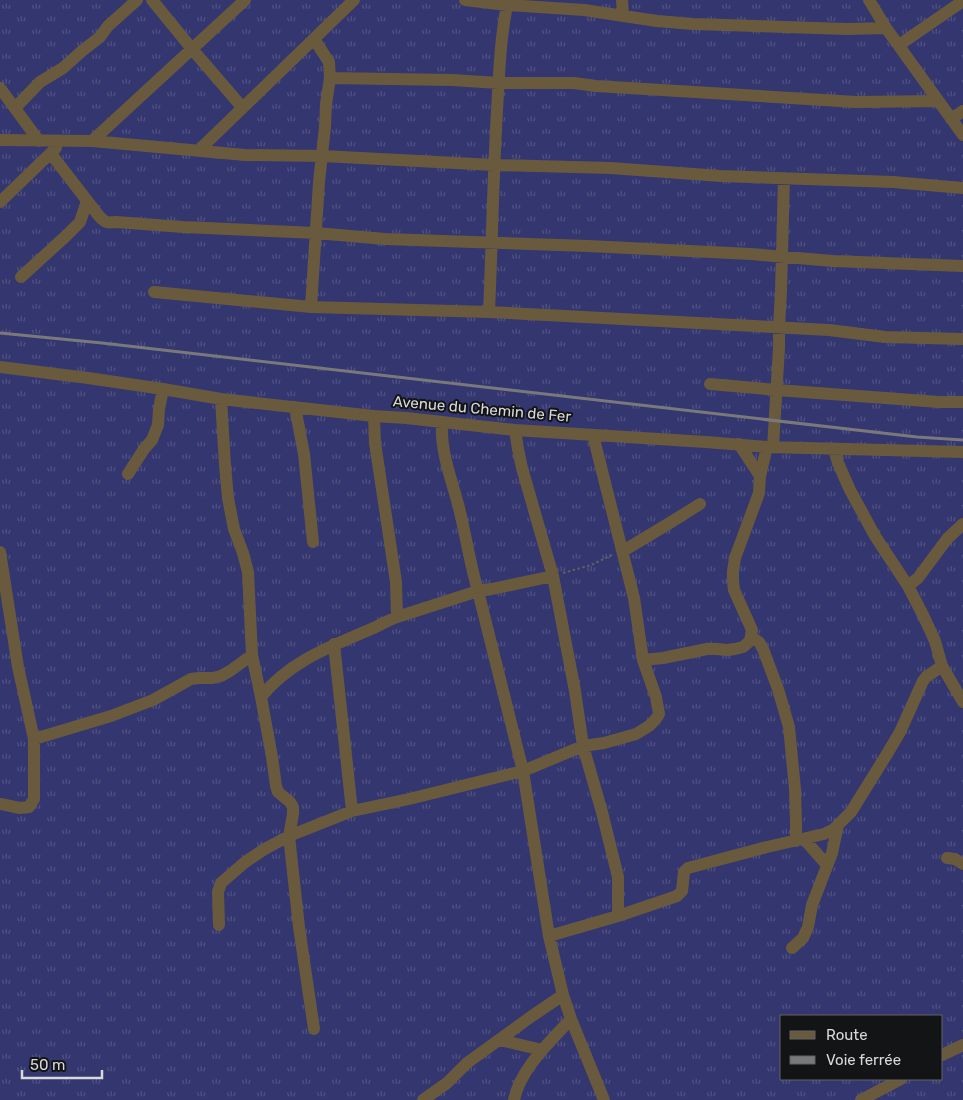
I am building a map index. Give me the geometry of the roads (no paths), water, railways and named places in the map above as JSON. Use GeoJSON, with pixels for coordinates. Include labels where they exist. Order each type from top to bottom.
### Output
{"type":"FeatureCollection","features":[{"type":"Feature","properties":{"kind":"street"},"geometry":{"type":"LineString","coordinates":[[15,108],[40,82],[62,68],[100,37],[108,26],[137,0]]}},
{"type":"Feature","properties":{"kind":"street"},"geometry":{"type":"LineString","coordinates":[[152,0],[242,106]]}},
{"type":"Feature","properties":{"kind":"street"},"geometry":{"type":"LineString","coordinates":[[92,141],[245,0]]}},
{"type":"Feature","properties":{"kind":"street"},"geometry":{"type":"LineString","coordinates":[[198,151],[242,106],[354,0]]}},
{"type":"Feature","properties":{"kind":"street"},"geometry":{"type":"LineString","coordinates":[[465,0],[507,5],[582,5],[657,21],[693,24],[847,29],[886,28]]}},
{"type":"Feature","properties":{"kind":"street"},"geometry":{"type":"LineString","coordinates":[[622,0],[623,15]]}},
{"type":"Feature","properties":{"kind":"street"},"geometry":{"type":"LineString","coordinates":[[869,0],[886,28],[963,135]]}},
{"type":"Feature","properties":{"kind":"street"},"geometry":{"type":"LineString","coordinates":[[899,45],[963,1]]}},
{"type":"Feature","properties":{"kind":"street"},"geometry":{"type":"LineString","coordinates":[[489,312],[494,165],[503,24],[507,5]]}},
{"type":"Feature","properties":{"kind":"street"},"geometry":{"type":"LineString","coordinates":[[311,307],[319,182],[330,78],[329,62],[314,39]]}},
{"type":"Feature","properties":{"kind":"street"},"geometry":{"type":"LineString","coordinates":[[330,78],[452,80],[499,83],[574,83],[596,86],[856,102],[938,101]]}},
{"type":"Feature","properties":{"kind":"street"},"geometry":{"type":"LineString","coordinates":[[0,88],[39,141]]}},
{"type":"Feature","properties":{"kind":"street"},"geometry":{"type":"LineString","coordinates":[[951,119],[963,111]]}},
{"type":"Feature","properties":{"kind":"street"},"geometry":{"type":"LineString","coordinates":[[0,140],[92,141],[245,154],[610,168],[721,176],[893,182],[963,188]]}},
{"type":"Feature","properties":{"kind":"street"},"geometry":{"type":"LineString","coordinates":[[0,202],[63,142]]}},
{"type":"Feature","properties":{"kind":"street"},"geometry":{"type":"LineString","coordinates":[[51,154],[103,221],[108,223],[316,233],[385,239],[742,253],[833,261],[963,266]]}},
{"type":"Feature","properties":{"kind":"street"},"geometry":{"type":"LineString","coordinates":[[643,660],[707,650],[727,650],[743,647],[750,641],[752,630],[734,590],[732,581],[735,558],[759,493],[760,476],[770,447],[777,390],[784,178]]}},
{"type":"Feature","properties":{"kind":"street"},"geometry":{"type":"LineString","coordinates":[[21,277],[80,222],[87,201]]}},
{"type":"Feature","properties":{"kind":"street"},"geometry":{"type":"LineString","coordinates":[[154,292],[311,307],[489,312],[830,330],[885,337],[963,338]]}},
{"type":"Feature","properties":{"kind":"street","name":"Avenue du Chemin de Fer"},"geometry":{"type":"LineString","coordinates":[[0,367],[163,388],[221,399],[515,430],[770,447],[963,452]]}},
{"type":"Feature","properties":{"kind":"street"},"geometry":{"type":"LineString","coordinates":[[710,384],[939,402],[963,402]]}},
{"type":"Feature","properties":{"kind":"street"},"geometry":{"type":"LineString","coordinates":[[128,474],[152,440],[158,425],[163,388]]}},
{"type":"Feature","properties":{"kind":"street"},"geometry":{"type":"LineString","coordinates":[[221,399],[224,465],[228,498],[234,529],[248,572],[252,655],[276,786],[278,792],[293,807],[288,836],[314,1029]]}},
{"type":"Feature","properties":{"kind":"street"},"geometry":{"type":"LineString","coordinates":[[295,407],[304,454],[313,542]]}},
{"type":"Feature","properties":{"kind":"street"},"geometry":{"type":"LineString","coordinates":[[374,416],[374,443],[396,582],[397,617]]}},
{"type":"Feature","properties":{"kind":"street"},"geometry":{"type":"LineString","coordinates":[[442,422],[441,434],[444,452],[523,771],[549,936],[563,995],[604,1100]]}},
{"type":"Feature","properties":{"kind":"street"},"geometry":{"type":"LineString","coordinates":[[515,430],[522,468],[553,576],[583,746],[618,877],[618,916]]}},
{"type":"Feature","properties":{"kind":"street"},"geometry":{"type":"LineString","coordinates":[[219,925],[218,892],[222,883],[244,863],[288,836],[352,811],[523,771],[583,746],[636,734],[656,719],[659,714],[656,697],[643,660],[634,598],[593,435]]}},
{"type":"Feature","properties":{"kind":"street"},"geometry":{"type":"LineString","coordinates":[[739,444],[760,476]]}},
{"type":"Feature","properties":{"kind":"street"},"geometry":{"type":"LineString","coordinates":[[834,448],[838,463],[850,490],[875,536],[908,586],[935,641],[942,666],[963,702]]}},
{"type":"Feature","properties":{"kind":"street"},"geometry":{"type":"LineString","coordinates":[[622,551],[700,504]]}},
{"type":"Feature","properties":{"kind":"street"},"geometry":{"type":"LineString","coordinates":[[908,586],[918,578],[947,539],[963,524]]}},
{"type":"Feature","properties":{"kind":"street"},"geometry":{"type":"LineString","coordinates":[[0,552],[18,667],[34,739],[34,799],[29,807],[20,808],[0,804]]}},
{"type":"Feature","properties":{"kind":"street"},"geometry":{"type":"LineString","coordinates":[[261,697],[268,689],[308,657],[397,617],[478,591],[553,576]]}},
{"type":"Feature","properties":{"kind":"street"},"geometry":{"type":"LineString","coordinates":[[751,637],[759,642],[763,649],[778,689],[789,728],[795,789],[796,824],[800,840],[828,865]]}},
{"type":"Feature","properties":{"kind":"street"},"geometry":{"type":"LineString","coordinates":[[334,644],[352,811]]}},
{"type":"Feature","properties":{"kind":"street"},"geometry":{"type":"LineString","coordinates":[[34,739],[111,716],[153,700],[191,680],[221,676],[252,655]]}},
{"type":"Feature","properties":{"kind":"street"},"geometry":{"type":"LineString","coordinates":[[549,936],[677,896],[682,891],[684,872],[688,868],[824,834],[834,829],[851,812],[887,754],[900,732],[923,681],[942,666]]}},
{"type":"Feature","properties":{"kind":"street"},"geometry":{"type":"LineString","coordinates":[[792,948],[802,938],[808,927],[817,888],[828,865],[838,826]]}},
{"type":"Feature","properties":{"kind":"street"},"geometry":{"type":"LineString","coordinates":[[947,858],[955,859],[963,864]]}},
{"type":"Feature","properties":{"kind":"street"},"geometry":{"type":"LineString","coordinates":[[423,1100],[447,1083],[467,1063],[563,995]]}},
{"type":"Feature","properties":{"kind":"street"},"geometry":{"type":"LineString","coordinates":[[514,1100],[516,1090],[526,1072],[542,1050],[571,1019]]}},
{"type":"Feature","properties":{"kind":"street"},"geometry":{"type":"LineString","coordinates":[[500,1040],[542,1050]]}},
{"type":"Feature","properties":{"kind":"street"},"geometry":{"type":"LineString","coordinates":[[943,1055],[963,1045]]}},
{"type":"Feature","properties":{"kind":"street"},"geometry":{"type":"LineString","coordinates":[[861,1100],[899,1080]]}},
{"type":"Feature","properties":{"kind":"railway"},"geometry":{"type":"LineString","coordinates":[[0,333],[102,343],[917,437],[963,440]]}}]}
